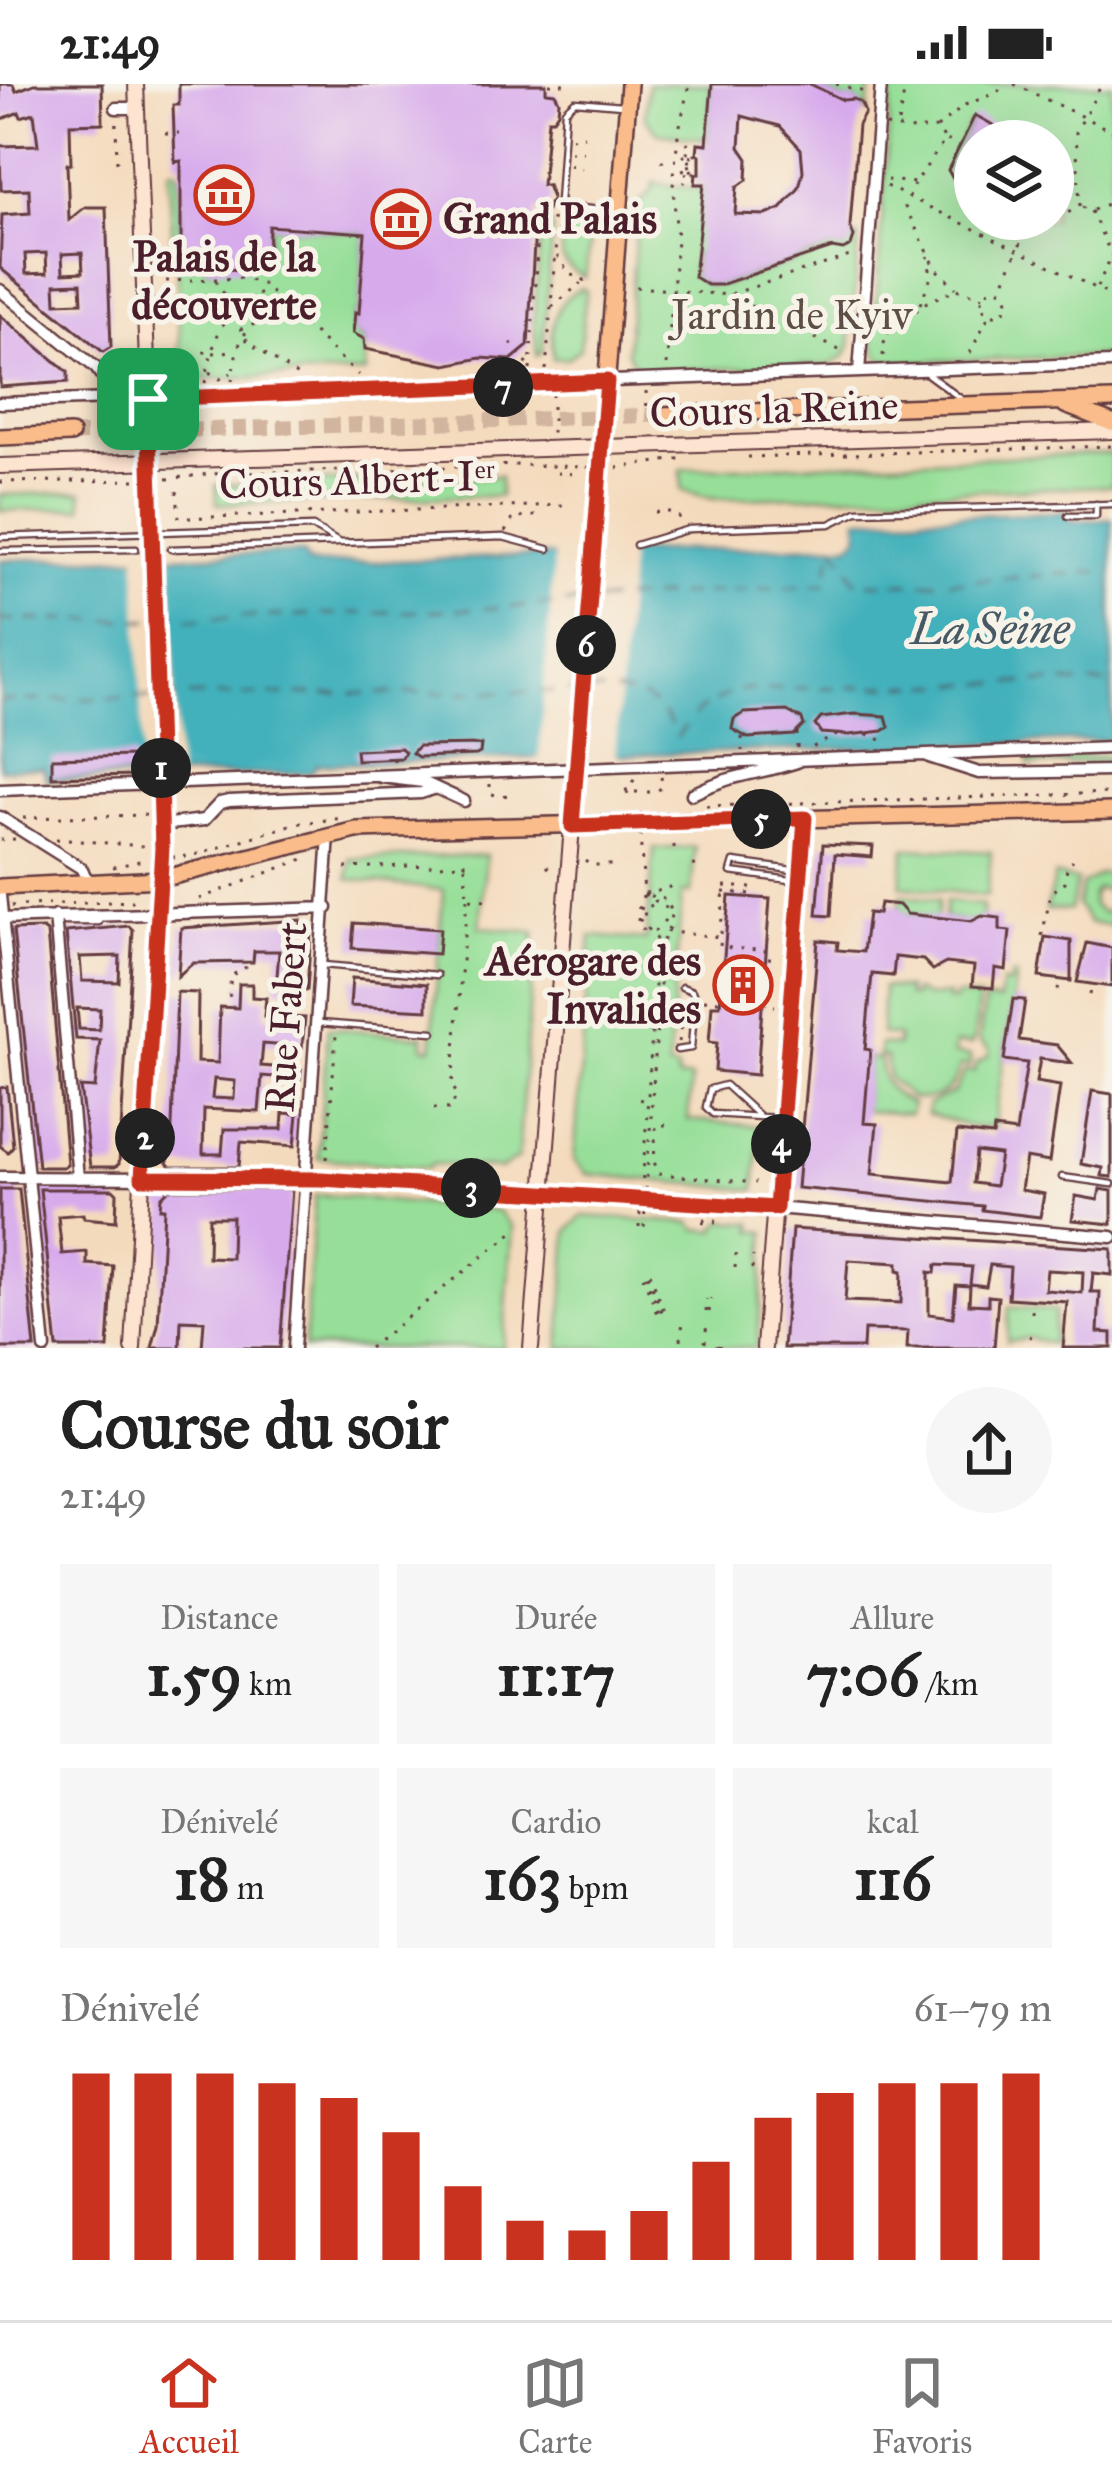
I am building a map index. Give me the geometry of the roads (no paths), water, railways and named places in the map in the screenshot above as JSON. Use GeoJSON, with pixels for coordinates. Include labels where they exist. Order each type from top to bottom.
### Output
{"type":"FeatureCollection","features":[{"type":"Feature","properties":{"kind":"main road"},"geometry":{"type":"LineString","coordinates":[[572,826],[628,84]]}},
{"type":"Feature","properties":{"kind":"main road"},"geometry":{"type":"LineString","coordinates":[[661,415],[1112,400]]}},
{"type":"Feature","properties":{"kind":"main road"},"geometry":{"type":"LineString","coordinates":[[1056,402],[1112,427]]}},
{"type":"Feature","properties":{"kind":"main road"},"geometry":{"type":"LineString","coordinates":[[0,436],[71,434]]}},
{"type":"Feature","properties":{"kind":"main road"},"geometry":{"type":"LineString","coordinates":[[0,891],[161,879],[356,830],[572,826],[810,811],[1112,811]]}},
{"type":"Feature","properties":{"kind":"street"},"geometry":{"type":"LineString","coordinates":[[133,1348],[161,879],[136,84]]}},
{"type":"Feature","properties":{"kind":"street"},"geometry":{"type":"LineString","coordinates":[[859,372],[881,84]]}},
{"type":"Feature","properties":{"kind":"street"},"geometry":{"type":"LineString","coordinates":[[116,108],[137,107]]}},
{"type":"Feature","properties":{"kind":"street"},"geometry":{"type":"LineString","coordinates":[[0,290],[96,368],[107,384],[108,400]]}},
{"type":"Feature","properties":{"kind":"street","name":"Cours la Reine"},"geometry":{"type":"LineString","coordinates":[[148,399],[1112,364]]}},
{"type":"Feature","properties":{"kind":"street"},"geometry":{"type":"LineString","coordinates":[[0,403],[148,399]]}},
{"type":"Feature","properties":{"kind":"street","name":"Cours la Reine"},"geometry":{"type":"LineString","coordinates":[[151,460],[1112,427]]}},
{"type":"Feature","properties":{"kind":"street"},"geometry":{"type":"LineString","coordinates":[[0,466],[151,460]]}},
{"type":"Feature","properties":{"kind":"street"},"geometry":{"type":"LineString","coordinates":[[0,790],[377,776],[813,752],[1112,748]]}},
{"type":"Feature","properties":{"kind":"street"},"geometry":{"type":"LineString","coordinates":[[692,794],[724,777],[771,771],[813,752]]}},
{"type":"Feature","properties":{"kind":"street"},"geometry":{"type":"LineString","coordinates":[[920,754],[979,773],[1112,771]]}},
{"type":"Feature","properties":{"kind":"street"},"geometry":{"type":"LineString","coordinates":[[377,776],[423,782],[464,801]]}},
{"type":"Feature","properties":{"kind":"street"},"geometry":{"type":"LineString","coordinates":[[157,817],[204,820],[220,803],[229,801],[421,793],[436,788]]}},
{"type":"Feature","properties":{"kind":"street"},"geometry":{"type":"LineString","coordinates":[[764,1348],[810,811]]}},
{"type":"Feature","properties":{"kind":"street"},"geometry":{"type":"LineString","coordinates":[[4,820],[81,868],[88,884]]}},
{"type":"Feature","properties":{"kind":"street"},"geometry":{"type":"LineString","coordinates":[[531,1348],[572,826]]}},
{"type":"Feature","properties":{"kind":"street","name":"Rue Fabert"},"geometry":{"type":"LineString","coordinates":[[294,1348],[329,835]]}},
{"type":"Feature","properties":{"kind":"street"},"geometry":{"type":"LineString","coordinates":[[0,891],[45,1348]]}},
{"type":"Feature","properties":{"kind":"street"},"geometry":{"type":"LineString","coordinates":[[1,918],[327,908]]}},
{"type":"Feature","properties":{"kind":"street"},"geometry":{"type":"LineString","coordinates":[[55,916],[78,1178]]}},
{"type":"Feature","properties":{"kind":"street"},"geometry":{"type":"LineString","coordinates":[[0,1050],[15,1049]]}},
{"type":"Feature","properties":{"kind":"street"},"geometry":{"type":"LineString","coordinates":[[0,1177],[307,1179],[544,1192],[1112,1238]]}},
{"type":"Feature","properties":{"kind":"lane"},"geometry":{"type":"LineString","coordinates":[[619,211],[560,202],[563,139],[568,104],[627,105]]}},
{"type":"Feature","properties":{"kind":"lane"},"geometry":{"type":"LineString","coordinates":[[923,370],[970,405]]}},
{"type":"Feature","properties":{"kind":"lane"},"geometry":{"type":"LineString","coordinates":[[635,545],[689,529],[830,524],[857,511],[1112,503]]}},
{"type":"Feature","properties":{"kind":"lane"},"geometry":{"type":"LineString","coordinates":[[1068,516],[1096,516],[1096,504]]}},
{"type":"Feature","properties":{"kind":"lane"},"geometry":{"type":"LineString","coordinates":[[0,537],[153,536],[313,527],[340,542]]}},
{"type":"Feature","properties":{"kind":"lane"},"geometry":{"type":"LineString","coordinates":[[170,549],[503,537],[548,549]]}},
{"type":"Feature","properties":{"kind":"lane"},"geometry":{"type":"LineString","coordinates":[[0,551],[136,549]]}},
{"type":"Feature","properties":{"kind":"lane"},"geometry":{"type":"LineString","coordinates":[[734,862],[801,876],[731,872],[734,862]]}},
{"type":"Feature","properties":{"kind":"lane"},"geometry":{"type":"LineString","coordinates":[[197,917],[236,916],[242,910]]}},
{"type":"Feature","properties":{"kind":"lane"},"geometry":{"type":"LineString","coordinates":[[55,916],[65,922],[99,922]]}},
{"type":"Feature","properties":{"kind":"lane"},"geometry":{"type":"LineString","coordinates":[[322,964],[437,975]]}},
{"type":"Feature","properties":{"kind":"lane"},"geometry":{"type":"LineString","coordinates":[[676,1050],[691,1048],[695,999],[692,991],[682,987]]}},
{"type":"Feature","properties":{"kind":"lane"},"geometry":{"type":"LineString","coordinates":[[318,1023],[433,1032]]}},
{"type":"Feature","properties":{"kind":"lane"},"geometry":{"type":"LineString","coordinates":[[759,1116],[725,1085],[712,1086],[707,1094],[706,1107],[713,1114],[783,1118]]}},
{"type":"Feature","properties":{"kind":"lane"},"geometry":{"type":"LineString","coordinates":[[1063,1177],[1112,1184]]}},
{"type":"Feature","properties":{"kind":"water","name":"La Seine"},"geometry":{"type":"Polygon","coordinates":[[[1068,512],[1069,521],[1112,519],[1112,740],[336,764],[317,765],[311,773],[47,780],[43,768],[0,769],[0,560],[303,553],[308,563],[317,564],[850,544],[859,535],[858,518],[1068,512]]]}},
{"type":"Feature","properties":{"kind":"tunnel"},"geometry":{"type":"LineString","coordinates":[[71,434],[660,415]]}},
{"type":"Feature","properties":{"kind":"place","name":"Palais de la découverte"},"geometry":{"type":"Point","coordinates":[224,195]}},
{"type":"Feature","properties":{"kind":"place","name":"Grand Palais"},"geometry":{"type":"Point","coordinates":[401,219]}},
{"type":"Feature","properties":{"kind":"place","name":"Aérogare des Invalides"},"geometry":{"type":"Point","coordinates":[743,985]}},
{"type":"Feature","properties":{"kind":"park label","name":"Jardin de Kyiv"},"geometry":{"type":"Point","coordinates":[792,315]}}]}
